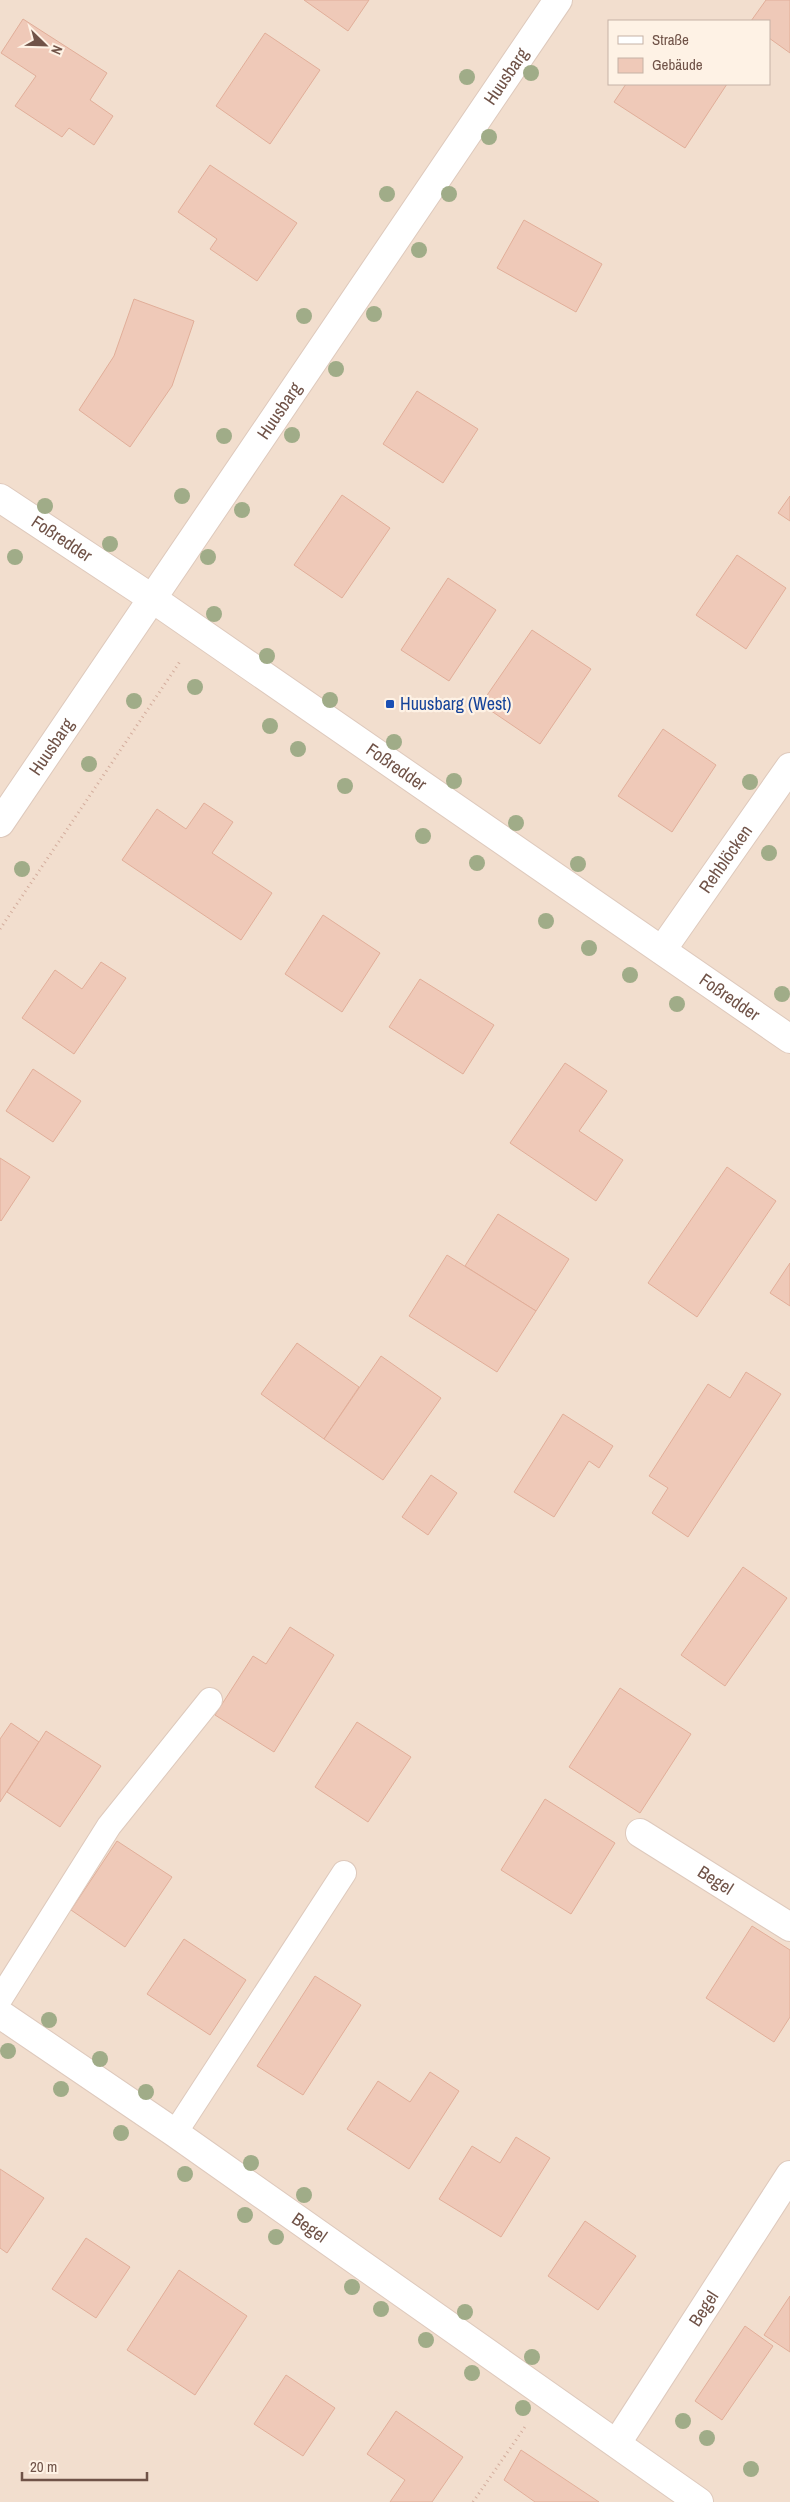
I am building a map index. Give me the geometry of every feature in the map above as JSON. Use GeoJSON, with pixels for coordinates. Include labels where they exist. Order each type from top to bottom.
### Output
{"type":"FeatureCollection","features":[{"type":"Feature","properties":{"kind":"street","name":"Huusbarg"},"geometry":{"type":"LineString","coordinates":[[0,823],[558,0]]}},
{"type":"Feature","properties":{"kind":"street","name":"Foßredder"},"geometry":{"type":"LineString","coordinates":[[0,498],[153,599],[790,1039]]}},
{"type":"Feature","properties":{"kind":"street","name":"Rehblöcken"},"geometry":{"type":"LineString","coordinates":[[662,950],[790,767]]}},
{"type":"Feature","properties":{"kind":"street","name":"Begel"},"geometry":{"type":"LineString","coordinates":[[640,1833],[790,1927]]}},
{"type":"Feature","properties":{"kind":"street","name":"Begel"},"geometry":{"type":"LineString","coordinates":[[0,2014],[175,2133],[699,2502]]}},
{"type":"Feature","properties":{"kind":"street","name":"Begel"},"geometry":{"type":"LineString","coordinates":[[617,2443],[790,2175]]}},
{"type":"Feature","properties":{"kind":"lane"},"geometry":{"type":"LineString","coordinates":[[0,1999],[109,1826],[210,1700]]}},
{"type":"Feature","properties":{"kind":"lane"},"geometry":{"type":"LineString","coordinates":[[175,2133],[344,1873]]}},
{"type":"Feature","properties":{"kind":"path"},"geometry":{"type":"LineString","coordinates":[[0,930],[200,632]]}},
{"type":"Feature","properties":{"kind":"path"},"geometry":{"type":"LineString","coordinates":[[473,2502],[548,2394]]}},
{"type":"Feature","properties":{"kind":"shaded area"},"geometry":{"type":"Polygon","coordinates":[[[0,0],[790,0],[790,2502],[0,2502],[0,0]]]}},
{"type":"Feature","properties":{"kind":"building"},"geometry":{"type":"Polygon","coordinates":[[[304,0],[369,0],[348,31],[304,0]]]}},
{"type":"Feature","properties":{"kind":"building"},"geometry":{"type":"Polygon","coordinates":[[[766,0],[790,0],[790,53],[770,39],[770,20],[752,20],[766,0]]]}},
{"type":"Feature","properties":{"kind":"building"},"geometry":{"type":"Polygon","coordinates":[[[23,19],[107,73],[90,100],[113,116],[94,145],[69,128],[62,137],[15,106],[36,76],[1,53],[23,19]]]}},
{"type":"Feature","properties":{"kind":"building"},"geometry":{"type":"Polygon","coordinates":[[[265,33],[320,70],[270,144],[216,106],[265,33]]]}},
{"type":"Feature","properties":{"kind":"building"},"geometry":{"type":"Polygon","coordinates":[[[625,85],[726,85],[685,148],[614,102],[625,85]]]}},
{"type":"Feature","properties":{"kind":"building"},"geometry":{"type":"Polygon","coordinates":[[[210,165],[297,223],[257,281],[210,249],[217,239],[178,212],[210,165]]]}},
{"type":"Feature","properties":{"kind":"building"},"geometry":{"type":"Polygon","coordinates":[[[524,220],[602,264],[576,312],[497,268],[524,220]]]}},
{"type":"Feature","properties":{"kind":"building"},"geometry":{"type":"Polygon","coordinates":[[[134,299],[194,321],[172,386],[130,447],[79,410],[114,356],[134,299]]]}},
{"type":"Feature","properties":{"kind":"building"},"geometry":{"type":"Polygon","coordinates":[[[417,391],[478,429],[443,483],[383,444],[417,391]]]}},
{"type":"Feature","properties":{"kind":"building"},"geometry":{"type":"Polygon","coordinates":[[[342,495],[390,528],[342,598],[294,565],[342,495]]]}},
{"type":"Feature","properties":{"kind":"building"},"geometry":{"type":"Polygon","coordinates":[[[790,496],[790,521],[778,513],[790,496]]]}},
{"type":"Feature","properties":{"kind":"building"},"geometry":{"type":"Polygon","coordinates":[[[737,555],[786,588],[746,649],[696,615],[737,555]]]}},
{"type":"Feature","properties":{"kind":"building"},"geometry":{"type":"Polygon","coordinates":[[[448,578],[496,610],[449,681],[401,650],[448,578]]]}},
{"type":"Feature","properties":{"kind":"building"},"geometry":{"type":"Polygon","coordinates":[[[532,630],[591,669],[540,744],[481,704],[532,630]]]}},
{"type":"Feature","properties":{"kind":"building"},"geometry":{"type":"Polygon","coordinates":[[[663,729],[716,765],[672,832],[618,796],[663,729]]]}},
{"type":"Feature","properties":{"kind":"building"},"geometry":{"type":"Polygon","coordinates":[[[204,803],[233,822],[212,853],[272,893],[241,940],[122,860],[157,809],[186,829],[204,803]]]}},
{"type":"Feature","properties":{"kind":"building"},"geometry":{"type":"Polygon","coordinates":[[[323,915],[380,953],[342,1012],[285,974],[323,915]]]}},
{"type":"Feature","properties":{"kind":"building"},"geometry":{"type":"Polygon","coordinates":[[[101,962],[126,978],[74,1054],[22,1018],[55,970],[82,989],[101,962]]]}},
{"type":"Feature","properties":{"kind":"building"},"geometry":{"type":"Polygon","coordinates":[[[420,979],[494,1025],[463,1074],[389,1027],[420,979]]]}},
{"type":"Feature","properties":{"kind":"building"},"geometry":{"type":"Polygon","coordinates":[[[565,1063],[607,1091],[579,1131],[623,1160],[596,1201],[510,1143],[565,1063]]]}},
{"type":"Feature","properties":{"kind":"building"},"geometry":{"type":"Polygon","coordinates":[[[33,1069],[81,1101],[53,1142],[6,1111],[33,1069]]]}},
{"type":"Feature","properties":{"kind":"building"},"geometry":{"type":"Polygon","coordinates":[[[0,1158],[30,1177],[1,1221],[0,1220],[0,1158]]]}},
{"type":"Feature","properties":{"kind":"building"},"geometry":{"type":"Polygon","coordinates":[[[727,1167],[776,1201],[697,1317],[648,1283],[727,1167]]]}},
{"type":"Feature","properties":{"kind":"building"},"geometry":{"type":"Polygon","coordinates":[[[498,1214],[569,1259],[536,1311],[465,1266],[498,1214]]]}},
{"type":"Feature","properties":{"kind":"building"},"geometry":{"type":"Polygon","coordinates":[[[447,1255],[536,1311],[497,1372],[409,1316],[447,1255]]]}},
{"type":"Feature","properties":{"kind":"building"},"geometry":{"type":"Polygon","coordinates":[[[790,1263],[790,1306],[770,1293],[790,1263]]]}},
{"type":"Feature","properties":{"kind":"building"},"geometry":{"type":"Polygon","coordinates":[[[297,1343],[359,1387],[324,1439],[261,1394],[297,1343]]]}},
{"type":"Feature","properties":{"kind":"building"},"geometry":{"type":"Polygon","coordinates":[[[381,1356],[441,1398],[383,1480],[324,1439],[381,1356]]]}},
{"type":"Feature","properties":{"kind":"building"},"geometry":{"type":"Polygon","coordinates":[[[746,1372],[781,1394],[688,1537],[652,1513],[668,1488],[649,1476],[708,1384],[730,1398],[746,1372]]]}},
{"type":"Feature","properties":{"kind":"building"},"geometry":{"type":"Polygon","coordinates":[[[563,1414],[613,1446],[599,1468],[589,1461],[554,1517],[514,1492],[563,1414]]]}},
{"type":"Feature","properties":{"kind":"building"},"geometry":{"type":"Polygon","coordinates":[[[431,1475],[457,1493],[428,1535],[402,1517],[431,1475]]]}},
{"type":"Feature","properties":{"kind":"building"},"geometry":{"type":"Polygon","coordinates":[[[743,1567],[787,1598],[725,1686],[681,1655],[743,1567]]]}},
{"type":"Feature","properties":{"kind":"building"},"geometry":{"type":"Polygon","coordinates":[[[290,1627],[334,1655],[274,1752],[215,1715],[253,1656],[266,1664],[290,1627]]]}},
{"type":"Feature","properties":{"kind":"building"},"geometry":{"type":"Polygon","coordinates":[[[620,1688],[691,1734],[640,1813],[569,1767],[620,1688]]]}},
{"type":"Feature","properties":{"kind":"building"},"geometry":{"type":"Polygon","coordinates":[[[357,1722],[411,1757],[368,1822],[315,1787],[357,1722]]]}},
{"type":"Feature","properties":{"kind":"building"},"geometry":{"type":"Polygon","coordinates":[[[11,1723],[39,1742],[0,1802],[0,1739],[11,1723]]]}},
{"type":"Feature","properties":{"kind":"building"},"geometry":{"type":"Polygon","coordinates":[[[46,1731],[101,1766],[60,1827],[7,1792],[46,1731]]]}},
{"type":"Feature","properties":{"kind":"building"},"geometry":{"type":"Polygon","coordinates":[[[545,1799],[615,1843],[571,1914],[501,1870],[545,1799]]]}},
{"type":"Feature","properties":{"kind":"building"},"geometry":{"type":"Polygon","coordinates":[[[117,1841],[172,1877],[125,1947],[71,1910],[117,1841]]]}},
{"type":"Feature","properties":{"kind":"building"},"geometry":{"type":"Polygon","coordinates":[[[752,1926],[790,1950],[790,2017],[774,2042],[706,1998],[752,1926]]]}},
{"type":"Feature","properties":{"kind":"building"},"geometry":{"type":"Polygon","coordinates":[[[184,1939],[246,1980],[210,2035],[147,1994],[184,1939]]]}},
{"type":"Feature","properties":{"kind":"building"},"geometry":{"type":"Polygon","coordinates":[[[315,1976],[361,2005],[303,2095],[257,2066],[315,1976]]]}},
{"type":"Feature","properties":{"kind":"building"},"geometry":{"type":"Polygon","coordinates":[[[430,2072],[459,2091],[409,2169],[347,2129],[378,2081],[410,2102],[430,2072]]]}},
{"type":"Feature","properties":{"kind":"building"},"geometry":{"type":"Polygon","coordinates":[[[516,2137],[550,2158],[501,2237],[439,2199],[472,2146],[500,2163],[516,2137]]]}},
{"type":"Feature","properties":{"kind":"building"},"geometry":{"type":"Polygon","coordinates":[[[0,2169],[44,2198],[7,2253],[0,2248],[0,2169]]]}},
{"type":"Feature","properties":{"kind":"building"},"geometry":{"type":"Polygon","coordinates":[[[585,2221],[636,2256],[598,2310],[548,2276],[585,2221]]]}},
{"type":"Feature","properties":{"kind":"building"},"geometry":{"type":"Polygon","coordinates":[[[86,2238],[130,2267],[96,2318],[52,2289],[86,2238]]]}},
{"type":"Feature","properties":{"kind":"building"},"geometry":{"type":"Polygon","coordinates":[[[179,2270],[247,2316],[195,2395],[127,2350],[179,2270]]]}},
{"type":"Feature","properties":{"kind":"building"},"geometry":{"type":"Polygon","coordinates":[[[790,2296],[790,2352],[764,2335],[790,2296]]]}},
{"type":"Feature","properties":{"kind":"building"},"geometry":{"type":"Polygon","coordinates":[[[745,2326],[773,2346],[722,2420],[695,2401],[745,2326]]]}},
{"type":"Feature","properties":{"kind":"building"},"geometry":{"type":"Polygon","coordinates":[[[286,2375],[335,2408],[303,2456],[254,2424],[286,2375]]]}},
{"type":"Feature","properties":{"kind":"building"},"geometry":{"type":"Polygon","coordinates":[[[396,2411],[463,2457],[432,2502],[390,2502],[405,2480],[367,2454],[396,2411]]]}},
{"type":"Feature","properties":{"kind":"building"},"geometry":{"type":"Polygon","coordinates":[[[521,2450],[599,2502],[535,2502],[504,2480],[521,2450]]]}},
{"type":"Feature","properties":{"kind":"place","name":"Huusbarg (West)"},"geometry":{"type":"Point","coordinates":[390,704]}}]}
